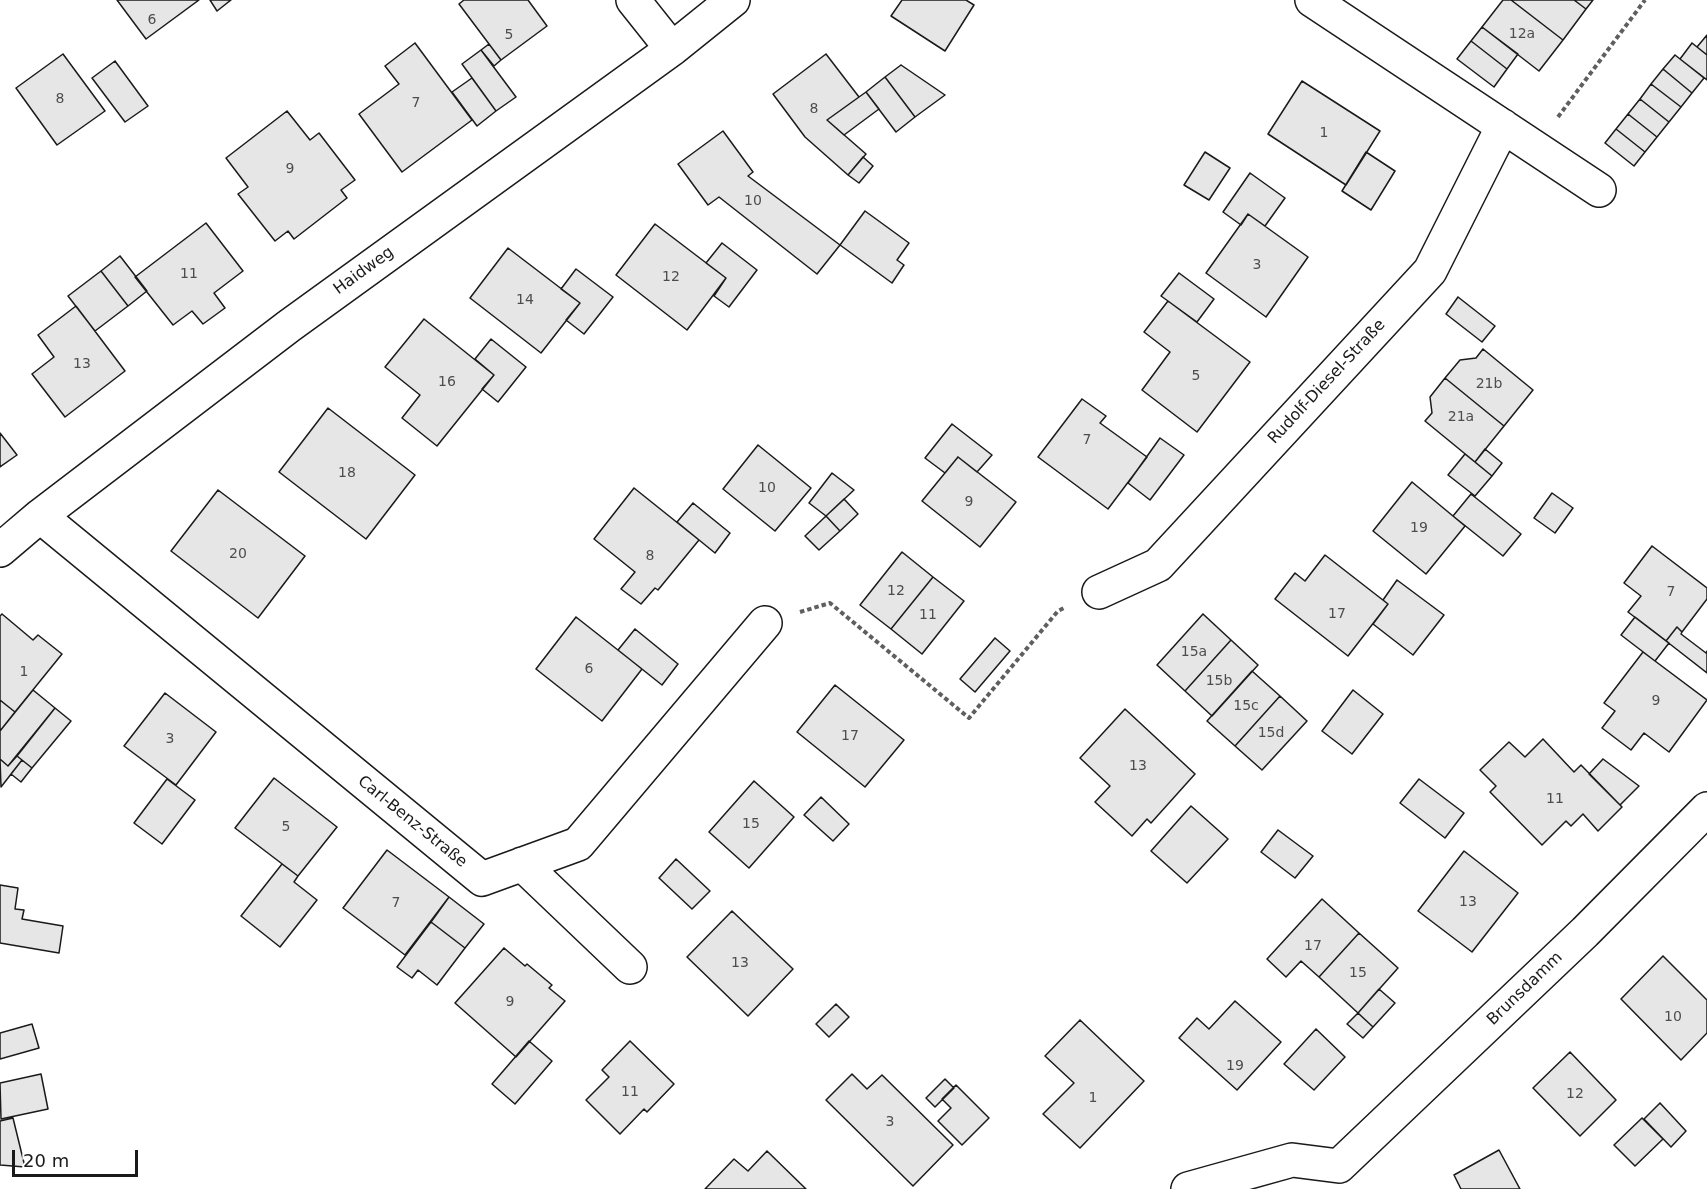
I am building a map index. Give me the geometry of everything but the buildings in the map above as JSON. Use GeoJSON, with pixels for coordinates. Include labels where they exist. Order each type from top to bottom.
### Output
{"type":"FeatureCollection","features":[{"type":"Feature","properties":{"kind":"street"},"geometry":{"type":"LineString","coordinates":[[633,0],[672,48]]}},
{"type":"Feature","properties":{"kind":"street","name":"Haidweg"},"geometry":{"type":"LineString","coordinates":[[0,550],[40,516],[289,326],[672,48],[733,0]]}},
{"type":"Feature","properties":{"kind":"street"},"geometry":{"type":"LineString","coordinates":[[1312,0],[1599,190]]}},
{"type":"Feature","properties":{"kind":"street","name":"Rudolf-Diesel-Straße"},"geometry":{"type":"LineString","coordinates":[[1099,591],[1158,565],[1430,271],[1503,126]]}},
{"type":"Feature","properties":{"kind":"street","name":"Carl-Benz-Straße"},"geometry":{"type":"LineString","coordinates":[[40,516],[482,879],[578,844],[765,623]]}},
{"type":"Feature","properties":{"kind":"street","name":"Brunsdamm"},"geometry":{"type":"LineString","coordinates":[[1344,1178],[1707,809]]}},
{"type":"Feature","properties":{"kind":"street"},"geometry":{"type":"LineString","coordinates":[[522,864],[630,967]]}},
{"type":"Feature","properties":{"kind":"street"},"geometry":{"type":"LineString","coordinates":[[1188,1189],[1292,1160],[1344,1178]]}},
{"type":"Feature","properties":{"kind":"path"},"geometry":{"type":"LineString","coordinates":[[1535,147],[1645,0]]}},
{"type":"Feature","properties":{"kind":"path"},"geometry":{"type":"LineString","coordinates":[[765,623],[830,603],[969,718],[1058,611],[1099,591]]}}]}
